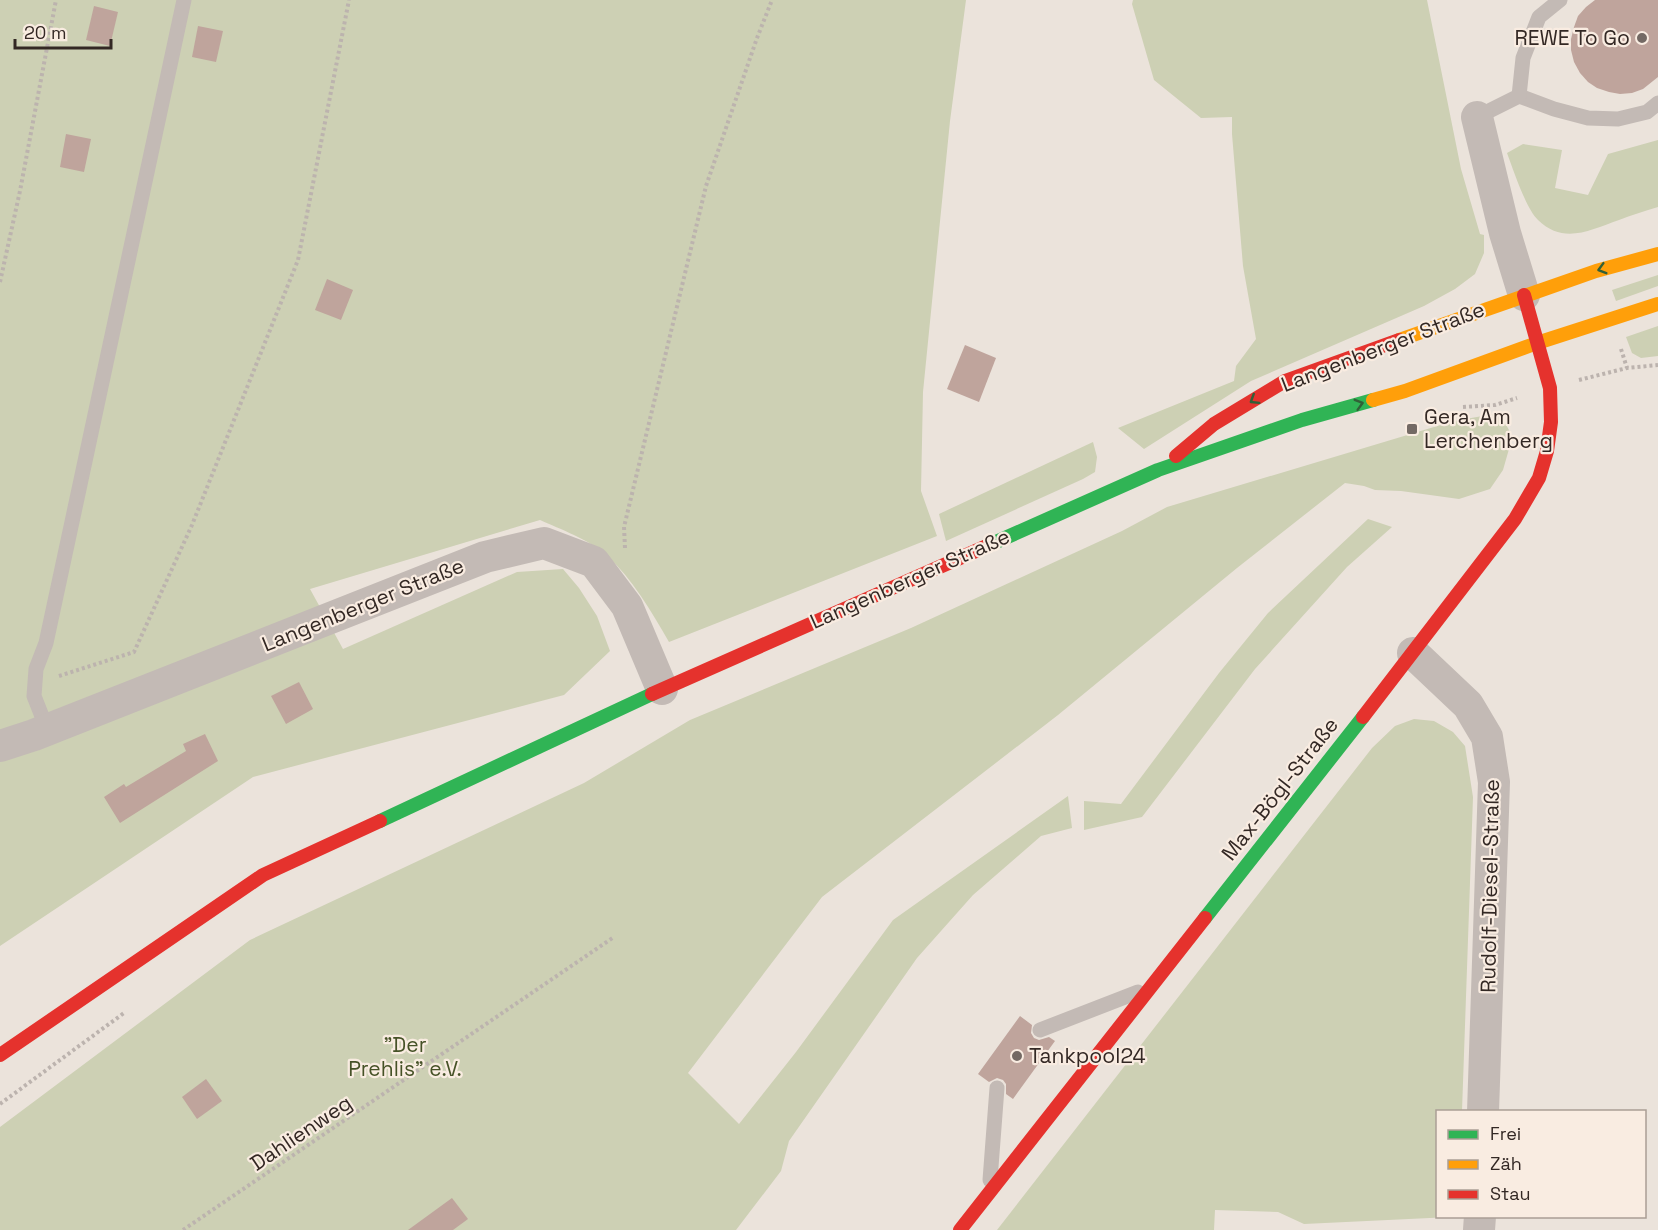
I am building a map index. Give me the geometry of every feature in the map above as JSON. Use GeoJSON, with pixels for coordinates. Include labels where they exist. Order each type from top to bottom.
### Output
{"type":"FeatureCollection","features":[{"type":"Feature","properties":{"kind":"main road","name":"Langenberger Straße"},"geometry":{"type":"LineString","coordinates":[[1158,470],[1214,424],[1285,381],[1524,294],[1658,254]]}},
{"type":"Feature","properties":{"kind":"main road","name":"Max-Bögl-Straße"},"geometry":{"type":"LineString","coordinates":[[960,1230],[1413,653],[1515,519],[1539,478],[1547,451],[1551,422],[1550,388],[1524,294]]}},
{"type":"Feature","properties":{"kind":"main road","name":"Langenberger Straße"},"geometry":{"type":"LineString","coordinates":[[0,1055],[263,874],[662,689],[1158,470],[1302,420],[1405,391],[1538,343],[1658,304]]}},
{"type":"Feature","properties":{"kind":"street"},"geometry":{"type":"LineString","coordinates":[[1477,117],[1505,233],[1524,294]]}},
{"type":"Feature","properties":{"kind":"street","name":"Langenberger Straße"},"geometry":{"type":"LineString","coordinates":[[0,746],[485,557],[544,543],[594,562],[627,606],[662,689]]}},
{"type":"Feature","properties":{"kind":"street","name":"Rudolf-Diesel-Straße"},"geometry":{"type":"LineString","coordinates":[[1413,653],[1468,705],[1487,737],[1494,782],[1483,1110]]}},
{"type":"Feature","properties":{"kind":"lane"},"geometry":{"type":"LineString","coordinates":[[47,729],[34,696],[36,669],[46,643],[184,0]]}},
{"type":"Feature","properties":{"kind":"lane"},"geometry":{"type":"LineString","coordinates":[[1519,96],[1523,58],[1539,17],[1560,0]]}},
{"type":"Feature","properties":{"kind":"lane"},"geometry":{"type":"LineString","coordinates":[[1477,117],[1519,96],[1588,118],[1618,119],[1647,112],[1658,103]]}},
{"type":"Feature","properties":{"kind":"lane"},"geometry":{"type":"LineString","coordinates":[[1040,1030],[1152,986]]}},
{"type":"Feature","properties":{"kind":"lane"},"geometry":{"type":"LineString","coordinates":[[990,1191],[997,1088]]}},
{"type":"Feature","properties":{"kind":"path"},"geometry":{"type":"LineString","coordinates":[[0,282],[20,191],[56,0]]}},
{"type":"Feature","properties":{"kind":"path"},"geometry":{"type":"LineString","coordinates":[[36,683],[134,652],[139,642],[192,525],[298,260],[349,0]]}},
{"type":"Feature","properties":{"kind":"path"},"geometry":{"type":"LineString","coordinates":[[625,549],[624,527],[706,186],[772,0]]}},
{"type":"Feature","properties":{"kind":"path"},"geometry":{"type":"LineString","coordinates":[[1457,407],[1496,405],[1627,368],[1658,365]]}},
{"type":"Feature","properties":{"kind":"path","name":"Dahlienweg"},"geometry":{"type":"LineString","coordinates":[[183,1230],[614,938]]}},
{"type":"Feature","properties":{"kind":"path"},"geometry":{"type":"LineString","coordinates":[[0,1104],[129,1010]]}},
{"type":"Feature","properties":{"kind":"green space"},"geometry":{"type":"Polygon","coordinates":[[[0,0],[966,0],[950,121],[923,392],[921,491],[937,536],[669,642],[648,607],[616,564],[583,540],[540,520],[310,589],[343,649],[517,572],[563,569],[579,588],[597,616],[610,651],[564,695],[253,777],[0,946],[0,0]]]}},
{"type":"Feature","properties":{"kind":"green space"},"geometry":{"type":"Polygon","coordinates":[[[1133,0],[1427,0],[1461,169],[1480,234],[1484,235],[1484,253],[1475,274],[1455,289],[1424,306],[1251,381],[1144,449],[1118,428],[1234,381],[1236,366],[1256,339],[1243,266],[1232,117],[1201,118],[1154,80],[1132,4],[1133,0]]]}},
{"type":"Feature","properties":{"kind":"green space"},"geometry":{"type":"Polygon","coordinates":[[[1658,140],[1658,207],[1598,228],[1567,234],[1548,228],[1533,215],[1507,153],[1523,144],[1562,150],[1555,188],[1588,195],[1608,154],[1658,140]]]}},
{"type":"Feature","properties":{"kind":"green space"},"geometry":{"type":"Polygon","coordinates":[[[1658,275],[1658,286],[1616,301],[1612,290],[1658,275]]]}},
{"type":"Feature","properties":{"kind":"green space"},"geometry":{"type":"Polygon","coordinates":[[[1658,326],[1658,356],[1641,358],[1632,353],[1626,337],[1658,326]]]}},
{"type":"Feature","properties":{"kind":"green space","name":"\"Der Prehlis\" e.V."},"geometry":{"type":"Polygon","coordinates":[[[1494,414],[1502,417],[1510,432],[1509,449],[1503,470],[1490,489],[1459,499],[1375,490],[1345,483],[1058,715],[822,897],[688,1073],[739,1124],[796,1052],[893,920],[1068,796],[1072,828],[1041,836],[973,895],[917,958],[789,1141],[781,1171],[736,1230],[0,1230],[0,1127],[250,940],[584,783],[690,720],[911,628],[1122,531],[1167,507],[1454,421],[1494,414]]]}},
{"type":"Feature","properties":{"kind":"green space"},"geometry":{"type":"Polygon","coordinates":[[[1093,442],[1097,457],[1095,472],[946,541],[939,514],[1093,442]]]}},
{"type":"Feature","properties":{"kind":"green space"},"geometry":{"type":"Polygon","coordinates":[[[1368,519],[1392,527],[1347,567],[1255,669],[1142,817],[1084,830],[1084,801],[1121,804],[1219,673],[1268,613],[1368,519]]]}},
{"type":"Feature","properties":{"kind":"green space"},"geometry":{"type":"Polygon","coordinates":[[[1414,719],[1434,721],[1453,732],[1465,746],[1473,797],[1462,1110],[1436,1110],[1436,1218],[1304,1224],[1278,1212],[1215,1210],[1214,1230],[997,1230],[1372,748],[1395,726],[1414,719]]]}},
{"type":"Feature","properties":{"kind":"building"},"geometry":{"type":"Polygon","coordinates":[[[1595,0],[1658,0],[1658,77],[1643,89],[1620,94],[1597,88],[1580,73],[1574,62],[1571,39],[1574,27],[1578,16],[1595,0]]]}},
{"type":"Feature","properties":{"kind":"building"},"geometry":{"type":"Polygon","coordinates":[[[94,6],[118,12],[110,46],[86,40],[94,6]]]}},
{"type":"Feature","properties":{"kind":"building"},"geometry":{"type":"Polygon","coordinates":[[[198,26],[223,31],[216,62],[192,57],[198,26]]]}},
{"type":"Feature","properties":{"kind":"building"},"geometry":{"type":"Polygon","coordinates":[[[66,134],[91,139],[84,172],[60,167],[66,134]]]}},
{"type":"Feature","properties":{"kind":"building"},"geometry":{"type":"Polygon","coordinates":[[[327,279],[353,290],[341,320],[315,310],[327,279]]]}},
{"type":"Feature","properties":{"kind":"building"},"geometry":{"type":"Polygon","coordinates":[[[965,345],[996,358],[979,402],[947,389],[965,345]]]}},
{"type":"Feature","properties":{"kind":"building"},"geometry":{"type":"Polygon","coordinates":[[[299,682],[313,709],[286,724],[271,696],[299,682]]]}},
{"type":"Feature","properties":{"kind":"building"},"geometry":{"type":"Polygon","coordinates":[[[205,734],[218,761],[120,823],[104,797],[124,784],[126,787],[186,751],[183,744],[205,734]]]}},
{"type":"Feature","properties":{"kind":"building"},"geometry":{"type":"Polygon","coordinates":[[[1020,1016],[1032,1025],[1031,1033],[1034,1038],[1039,1040],[1049,1037],[1055,1041],[1013,1099],[1006,1094],[1006,1084],[1003,1080],[997,1078],[989,1082],[978,1074],[1020,1016]]]}},
{"type":"Feature","properties":{"kind":"building"},"geometry":{"type":"Polygon","coordinates":[[[206,1079],[222,1101],[197,1119],[182,1097],[206,1079]]]}},
{"type":"Feature","properties":{"kind":"building"},"geometry":{"type":"Polygon","coordinates":[[[452,1198],[468,1219],[453,1230],[408,1230],[452,1198]]]}},
{"type":"Feature","properties":{"kind":"traffic: fast"},"geometry":{"type":"LineString","coordinates":[[987,546],[1158,470],[1302,420],[1373,400]]}},
{"type":"Feature","properties":{"kind":"traffic: fast"},"geometry":{"type":"LineString","coordinates":[[380,821],[652,694]]}},
{"type":"Feature","properties":{"kind":"traffic: fast"},"geometry":{"type":"LineString","coordinates":[[1205,918],[1363,717]]}},
{"type":"Feature","properties":{"kind":"traffic: slow"},"geometry":{"type":"LineString","coordinates":[[1399,340],[1596,271],[1658,254]]}},
{"type":"Feature","properties":{"kind":"traffic: slow"},"geometry":{"type":"LineString","coordinates":[[1373,400],[1658,304]]}},
{"type":"Feature","properties":{"kind":"traffic: jam"},"geometry":{"type":"LineString","coordinates":[[1363,717],[1515,519],[1539,478],[1547,451],[1551,422],[1550,388],[1524,295]]}},
{"type":"Feature","properties":{"kind":"traffic: jam"},"geometry":{"type":"LineString","coordinates":[[1176,456],[1214,424],[1285,381],[1399,340]]}},
{"type":"Feature","properties":{"kind":"traffic: jam"},"geometry":{"type":"LineString","coordinates":[[652,694],[987,546]]}},
{"type":"Feature","properties":{"kind":"traffic: jam"},"geometry":{"type":"LineString","coordinates":[[0,1055],[263,875],[380,821]]}},
{"type":"Feature","properties":{"kind":"traffic: jam"},"geometry":{"type":"LineString","coordinates":[[960,1230],[1205,918]]}},
{"type":"Feature","properties":{"kind":"place","name":"REWE To Go"},"geometry":{"type":"Point","coordinates":[1642,38]}},
{"type":"Feature","properties":{"kind":"place","name":"Gera, Am Lerchenberg"},"geometry":{"type":"Point","coordinates":[1412,429]}},
{"type":"Feature","properties":{"kind":"place","name":"Tankpool24"},"geometry":{"type":"Point","coordinates":[1017,1056]}}]}
